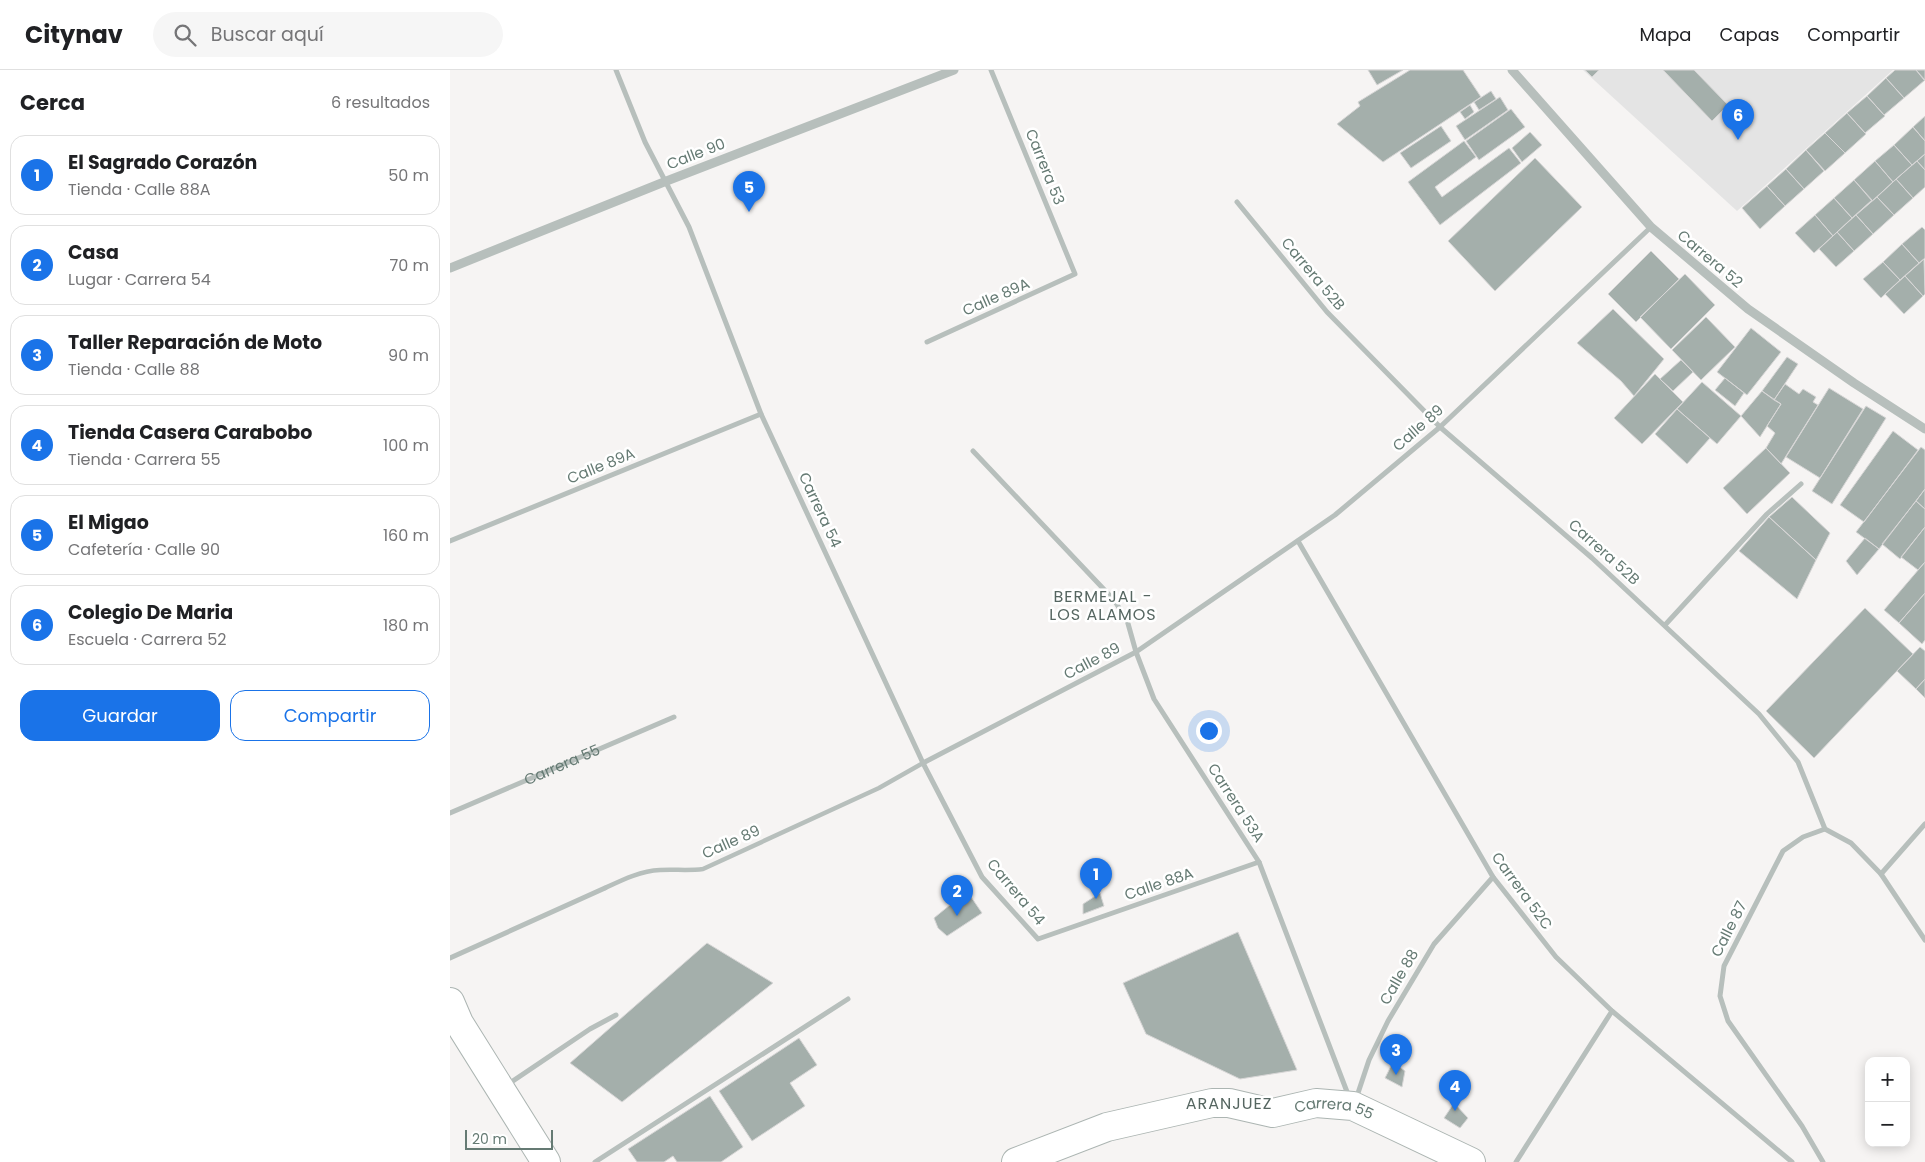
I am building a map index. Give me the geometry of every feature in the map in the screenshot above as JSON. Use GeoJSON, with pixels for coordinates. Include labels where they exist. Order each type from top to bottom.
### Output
{"type":"FeatureCollection","features":[{"type":"Feature","properties":{"kind":"main road"},"geometry":{"type":"LineString","coordinates":[[450,1002],[459,1023],[546,1162]]}},
{"type":"Feature","properties":{"kind":"main road","name":"Carrera 55"},"geometry":{"type":"LineString","coordinates":[[1016,1162],[1107,1127],[1212,1103],[1229,1103],[1273,1113],[1316,1103],[1353,1106],[1471,1162]]}},
{"type":"Feature","properties":{"kind":"street","name":"Carrera 54"},"geometry":{"type":"LineString","coordinates":[[616,70],[645,142],[688,227],[761,414],[924,762],[982,877],[1038,939]]}},
{"type":"Feature","properties":{"kind":"street","name":"Calle 90"},"geometry":{"type":"LineString","coordinates":[[450,268],[664,182],[954,70]]}},
{"type":"Feature","properties":{"kind":"street","name":"Carrera 53"},"geometry":{"type":"LineString","coordinates":[[991,70],[1075,274]]}},
{"type":"Feature","properties":{"kind":"street","name":"Carrera 52"},"geometry":{"type":"LineString","coordinates":[[1512,70],[1651,227],[1748,310],[1854,383],[1925,428]]}},
{"type":"Feature","properties":{"kind":"street","name":"Carrera 52B"},"geometry":{"type":"LineString","coordinates":[[1237,202],[1327,312],[1440,427],[1592,558],[1759,714],[1798,762],[1825,829]]}},
{"type":"Feature","properties":{"kind":"street","name":"Calle 89"},"geometry":{"type":"LineString","coordinates":[[450,958],[633,875],[659,870],[684,871],[702,869],[879,788],[924,762],[1136,652],[1335,515],[1440,427],[1651,227]]}},
{"type":"Feature","properties":{"kind":"street","name":"Calle 89A"},"geometry":{"type":"LineString","coordinates":[[927,342],[1075,274]]}},
{"type":"Feature","properties":{"kind":"street","name":"Calle 89A"},"geometry":{"type":"LineString","coordinates":[[450,541],[761,414]]}},
{"type":"Feature","properties":{"kind":"street","name":"Carrera 53A"},"geometry":{"type":"LineString","coordinates":[[973,450],[1114,600],[1128,620],[1136,652],[1154,699],[1259,862],[1353,1106]]}},
{"type":"Feature","properties":{"kind":"street"},"geometry":{"type":"LineString","coordinates":[[1665,625],[1767,514],[1801,484]]}},
{"type":"Feature","properties":{"kind":"street","name":"Carrera 52C"},"geometry":{"type":"LineString","coordinates":[[1298,541],[1493,877],[1556,957],[1612,1011],[1792,1162]]}},
{"type":"Feature","properties":{"kind":"street","name":"Carrera 55"},"geometry":{"type":"LineString","coordinates":[[450,813],[674,717]]}},
{"type":"Feature","properties":{"kind":"street"},"geometry":{"type":"LineString","coordinates":[[1881,874],[1925,824]]}},
{"type":"Feature","properties":{"kind":"street"},"geometry":{"type":"LineString","coordinates":[[1825,829],[1851,843],[1881,874],[1925,940]]}},
{"type":"Feature","properties":{"kind":"street","name":"Calle 87"},"geometry":{"type":"LineString","coordinates":[[1823,1162],[1802,1126],[1728,1022],[1720,996],[1724,966],[1783,850],[1803,837],[1825,829]]}},
{"type":"Feature","properties":{"kind":"street","name":"Calle 88A"},"geometry":{"type":"LineString","coordinates":[[1038,939],[1259,862]]}},
{"type":"Feature","properties":{"kind":"street","name":"Calle 88"},"geometry":{"type":"LineString","coordinates":[[1353,1106],[1373,1052],[1434,944],[1493,877]]}},
{"type":"Feature","properties":{"kind":"street"},"geometry":{"type":"LineString","coordinates":[[595,1162],[848,999]]}},
{"type":"Feature","properties":{"kind":"street"},"geometry":{"type":"LineString","coordinates":[[1516,1162],[1612,1011]]}},
{"type":"Feature","properties":{"kind":"street"},"geometry":{"type":"LineString","coordinates":[[500,1090],[590,1029],[616,1015]]}},
{"type":"Feature","properties":{"kind":"shaded area"},"geometry":{"type":"Polygon","coordinates":[[[1583,70],[1893,70],[1737,211],[1583,70]]]}},
{"type":"Feature","properties":{"kind":"building"},"geometry":{"type":"Polygon","coordinates":[[[1368,70],[1403,70],[1377,85],[1368,70]]]}},
{"type":"Feature","properties":{"kind":"building"},"geometry":{"type":"Polygon","coordinates":[[[1410,70],[1463,70],[1481,97],[1383,162],[1337,124],[1360,106],[1358,102],[1410,70]]]}},
{"type":"Feature","properties":{"kind":"building"},"geometry":{"type":"Polygon","coordinates":[[[1585,70],[1599,70],[1592,77],[1585,70]]]}},
{"type":"Feature","properties":{"kind":"building"},"geometry":{"type":"Polygon","coordinates":[[[1663,70],[1694,70],[1728,105],[1712,121],[1663,70]]]}},
{"type":"Feature","properties":{"kind":"building"},"geometry":{"type":"Polygon","coordinates":[[[1895,70],[1916,70],[1925,80],[1904,98],[1886,78],[1895,70]]]}},
{"type":"Feature","properties":{"kind":"building"},"geometry":{"type":"Polygon","coordinates":[[[1916,70],[1925,70],[1924,80],[1916,70]]]}},
{"type":"Feature","properties":{"kind":"building"},"geometry":{"type":"Polygon","coordinates":[[[1886,78],[1904,98],[1884,115],[1867,96],[1886,78]]]}},
{"type":"Feature","properties":{"kind":"building"},"geometry":{"type":"Polygon","coordinates":[[[1491,91],[1496,99],[1479,110],[1474,102],[1491,91]]]}},
{"type":"Feature","properties":{"kind":"building"},"geometry":{"type":"Polygon","coordinates":[[[1867,96],[1885,116],[1865,133],[1847,113],[1867,96]]]}},
{"type":"Feature","properties":{"kind":"building"},"geometry":{"type":"Polygon","coordinates":[[[1500,97],[1508,110],[1465,140],[1456,126],[1500,97]]]}},
{"type":"Feature","properties":{"kind":"building"},"geometry":{"type":"Polygon","coordinates":[[[1470,105],[1474,112],[1465,119],[1460,112],[1470,105]]]}},
{"type":"Feature","properties":{"kind":"building"},"geometry":{"type":"Polygon","coordinates":[[[1511,109],[1525,127],[1479,160],[1466,141],[1511,109]]]}},
{"type":"Feature","properties":{"kind":"building"},"geometry":{"type":"Polygon","coordinates":[[[1847,113],[1866,134],[1845,153],[1825,133],[1847,113]]]}},
{"type":"Feature","properties":{"kind":"building"},"geometry":{"type":"Polygon","coordinates":[[[1925,116],[1925,141],[1913,127],[1925,116]]]}},
{"type":"Feature","properties":{"kind":"building"},"geometry":{"type":"Polygon","coordinates":[[[1441,126],[1451,141],[1411,168],[1400,153],[1441,126]]]}},
{"type":"Feature","properties":{"kind":"building"},"geometry":{"type":"Polygon","coordinates":[[[1913,127],[1925,141],[1925,154],[1912,165],[1894,145],[1913,127]]]}},
{"type":"Feature","properties":{"kind":"building"},"geometry":{"type":"Polygon","coordinates":[[[1530,132],[1542,145],[1522,162],[1512,148],[1530,132]]]}},
{"type":"Feature","properties":{"kind":"building"},"geometry":{"type":"Polygon","coordinates":[[[1825,133],[1845,153],[1825,171],[1806,150],[1825,133]]]}},
{"type":"Feature","properties":{"kind":"building"},"geometry":{"type":"Polygon","coordinates":[[[1464,141],[1476,157],[1435,187],[1442,197],[1509,148],[1521,163],[1440,225],[1408,182],[1464,141]]]}},
{"type":"Feature","properties":{"kind":"building"},"geometry":{"type":"Polygon","coordinates":[[[1894,145],[1912,165],[1893,182],[1875,161],[1894,145]]]}},
{"type":"Feature","properties":{"kind":"building"},"geometry":{"type":"Polygon","coordinates":[[[1806,150],[1824,171],[1804,189],[1786,169],[1806,150]]]}},
{"type":"Feature","properties":{"kind":"building"},"geometry":{"type":"Polygon","coordinates":[[[1925,154],[1925,170],[1917,161],[1925,154]]]}},
{"type":"Feature","properties":{"kind":"building"},"geometry":{"type":"Polygon","coordinates":[[[1535,158],[1582,207],[1495,291],[1448,241],[1535,158]]]}},
{"type":"Feature","properties":{"kind":"building"},"geometry":{"type":"Polygon","coordinates":[[[1875,161],[1893,182],[1872,201],[1854,180],[1875,161]]]}},
{"type":"Feature","properties":{"kind":"building"},"geometry":{"type":"Polygon","coordinates":[[[1917,161],[1925,170],[1925,187],[1913,198],[1896,179],[1917,161]]]}},
{"type":"Feature","properties":{"kind":"building"},"geometry":{"type":"Polygon","coordinates":[[[1786,169],[1804,189],[1785,206],[1767,186],[1786,169]]]}},
{"type":"Feature","properties":{"kind":"building"},"geometry":{"type":"Polygon","coordinates":[[[1896,179],[1913,198],[1894,215],[1877,197],[1896,179]]]}},
{"type":"Feature","properties":{"kind":"building"},"geometry":{"type":"Polygon","coordinates":[[[1854,180],[1872,200],[1852,218],[1834,198],[1854,180]]]}},
{"type":"Feature","properties":{"kind":"building"},"geometry":{"type":"Polygon","coordinates":[[[1767,186],[1785,206],[1760,229],[1742,208],[1767,186]]]}},
{"type":"Feature","properties":{"kind":"building"},"geometry":{"type":"Polygon","coordinates":[[[1877,197],[1894,215],[1873,234],[1856,215],[1877,197]]]}},
{"type":"Feature","properties":{"kind":"building"},"geometry":{"type":"Polygon","coordinates":[[[1834,198],[1852,218],[1833,236],[1815,215],[1834,198]]]}},
{"type":"Feature","properties":{"kind":"building"},"geometry":{"type":"Polygon","coordinates":[[[1815,215],[1833,236],[1814,253],[1795,233],[1815,215]]]}},
{"type":"Feature","properties":{"kind":"building"},"geometry":{"type":"Polygon","coordinates":[[[1856,215],[1873,234],[1854,251],[1837,232],[1856,215]]]}},
{"type":"Feature","properties":{"kind":"building"},"geometry":{"type":"Polygon","coordinates":[[[1922,227],[1925,230],[1925,258],[1919,263],[1902,244],[1922,227]]]}},
{"type":"Feature","properties":{"kind":"building"},"geometry":{"type":"Polygon","coordinates":[[[1837,232],[1854,251],[1836,267],[1819,249],[1837,232]]]}},
{"type":"Feature","properties":{"kind":"building"},"geometry":{"type":"Polygon","coordinates":[[[1902,244],[1919,263],[1900,280],[1883,262],[1902,244]]]}},
{"type":"Feature","properties":{"kind":"building"},"geometry":{"type":"Polygon","coordinates":[[[1651,251],[1679,279],[1636,322],[1608,294],[1651,251]]]}},
{"type":"Feature","properties":{"kind":"building"},"geometry":{"type":"Polygon","coordinates":[[[1924,259],[1925,294],[1923,296],[1905,276],[1924,259]]]}},
{"type":"Feature","properties":{"kind":"building"},"geometry":{"type":"Polygon","coordinates":[[[1883,262],[1900,280],[1881,298],[1863,279],[1883,262]]]}},
{"type":"Feature","properties":{"kind":"building"},"geometry":{"type":"Polygon","coordinates":[[[1685,274],[1715,305],[1671,349],[1640,317],[1685,274]]]}},
{"type":"Feature","properties":{"kind":"building"},"geometry":{"type":"Polygon","coordinates":[[[1905,276],[1923,296],[1904,314],[1885,294],[1905,276]]]}},
{"type":"Feature","properties":{"kind":"building"},"geometry":{"type":"Polygon","coordinates":[[[1613,309],[1664,359],[1634,396],[1621,381],[1577,343],[1613,309]]]}},
{"type":"Feature","properties":{"kind":"building"},"geometry":{"type":"Polygon","coordinates":[[[1706,317],[1735,347],[1701,380],[1672,350],[1706,317]]]}},
{"type":"Feature","properties":{"kind":"building"},"geometry":{"type":"Polygon","coordinates":[[[1751,328],[1781,352],[1747,395],[1717,372],[1751,328]]]}},
{"type":"Feature","properties":{"kind":"building"},"geometry":{"type":"Polygon","coordinates":[[[1787,357],[1798,364],[1774,400],[1762,391],[1787,357]]]}},
{"type":"Feature","properties":{"kind":"building"},"geometry":{"type":"Polygon","coordinates":[[[1681,360],[1693,372],[1673,391],[1660,379],[1681,360]]]}},
{"type":"Feature","properties":{"kind":"building"},"geometry":{"type":"Polygon","coordinates":[[[1655,374],[1683,402],[1642,444],[1614,418],[1655,374]]]}},
{"type":"Feature","properties":{"kind":"building"},"geometry":{"type":"Polygon","coordinates":[[[1725,378],[1744,393],[1735,406],[1715,390],[1725,378]]]}},
{"type":"Feature","properties":{"kind":"building"},"geometry":{"type":"Polygon","coordinates":[[[1702,382],[1741,416],[1717,444],[1677,409],[1702,382]]]}},
{"type":"Feature","properties":{"kind":"building"},"geometry":{"type":"Polygon","coordinates":[[[1785,384],[1799,394],[1803,389],[1816,397],[1813,402],[1818,405],[1781,464],[1766,448],[1775,433],[1767,426],[1781,404],[1774,400],[1785,384]]]}},
{"type":"Feature","properties":{"kind":"building"},"geometry":{"type":"Polygon","coordinates":[[[1829,388],[1863,409],[1820,478],[1786,457],[1829,388]]]}},
{"type":"Feature","properties":{"kind":"building"},"geometry":{"type":"Polygon","coordinates":[[[1762,391],[1781,404],[1760,437],[1741,416],[1762,391]]]}},
{"type":"Feature","properties":{"kind":"building"},"geometry":{"type":"Polygon","coordinates":[[[1866,406],[1886,418],[1832,504],[1812,491],[1866,406]]]}},
{"type":"Feature","properties":{"kind":"building"},"geometry":{"type":"Polygon","coordinates":[[[1677,409],[1710,438],[1687,464],[1655,434],[1677,409]]]}},
{"type":"Feature","properties":{"kind":"building"},"geometry":{"type":"Polygon","coordinates":[[[1893,431],[1918,450],[1864,522],[1840,505],[1893,431]]]}},
{"type":"Feature","properties":{"kind":"building"},"geometry":{"type":"Polygon","coordinates":[[[1921,447],[1925,450],[1925,489],[1879,549],[1856,532],[1921,447]]]}},
{"type":"Feature","properties":{"kind":"building"},"geometry":{"type":"Polygon","coordinates":[[[1766,448],[1790,473],[1747,514],[1723,488],[1766,448]]]}},
{"type":"Feature","properties":{"kind":"building"},"geometry":{"type":"Polygon","coordinates":[[[1925,489],[1925,509],[1916,501],[1925,489]]]}},
{"type":"Feature","properties":{"kind":"building"},"geometry":{"type":"Polygon","coordinates":[[[1792,497],[1830,533],[1816,560],[1769,517],[1792,497]]]}},
{"type":"Feature","properties":{"kind":"building"},"geometry":{"type":"Polygon","coordinates":[[[1916,501],[1925,509],[1925,527],[1900,559],[1882,544],[1916,501]]]}},
{"type":"Feature","properties":{"kind":"building"},"geometry":{"type":"Polygon","coordinates":[[[1769,517],[1816,560],[1797,599],[1739,551],[1769,517]]]}},
{"type":"Feature","properties":{"kind":"building"},"geometry":{"type":"Polygon","coordinates":[[[1925,527],[1925,562],[1918,570],[1901,557],[1925,527]]]}},
{"type":"Feature","properties":{"kind":"building"},"geometry":{"type":"Polygon","coordinates":[[[1865,538],[1879,549],[1857,575],[1846,561],[1865,538]]]}},
{"type":"Feature","properties":{"kind":"building"},"geometry":{"type":"Polygon","coordinates":[[[1925,562],[1925,593],[1899,623],[1884,610],[1925,562]]]}},
{"type":"Feature","properties":{"kind":"building"},"geometry":{"type":"Polygon","coordinates":[[[1925,593],[1925,640],[1922,644],[1899,623],[1925,593]]]}},
{"type":"Feature","properties":{"kind":"building"},"geometry":{"type":"Polygon","coordinates":[[[1865,608],[1913,654],[1814,758],[1766,711],[1865,608]]]}},
{"type":"Feature","properties":{"kind":"building"},"geometry":{"type":"Polygon","coordinates":[[[1920,647],[1925,651],[1925,679],[1916,689],[1897,671],[1920,647]]]}},
{"type":"Feature","properties":{"kind":"building"},"geometry":{"type":"Polygon","coordinates":[[[1925,679],[1925,698],[1916,689],[1925,679]]]}},
{"type":"Feature","properties":{"kind":"building"},"geometry":{"type":"Polygon","coordinates":[[[967,891],[982,913],[947,936],[938,928],[934,918],[967,891]]]}},
{"type":"Feature","properties":{"kind":"building"},"geometry":{"type":"Polygon","coordinates":[[[1100,893],[1104,906],[1083,914],[1083,904],[1100,893]]]}},
{"type":"Feature","properties":{"kind":"building"},"geometry":{"type":"Polygon","coordinates":[[[1238,932],[1297,1070],[1240,1079],[1146,1034],[1123,983],[1238,932]]]}},
{"type":"Feature","properties":{"kind":"building"},"geometry":{"type":"Polygon","coordinates":[[[707,943],[773,983],[622,1102],[570,1063],[707,943]]]}},
{"type":"Feature","properties":{"kind":"building"},"geometry":{"type":"Polygon","coordinates":[[[799,1038],[817,1065],[790,1083],[805,1106],[752,1141],[719,1091],[799,1038]]]}},
{"type":"Feature","properties":{"kind":"building"},"geometry":{"type":"Polygon","coordinates":[[[1393,1062],[1405,1071],[1402,1087],[1385,1078],[1393,1062]]]}},
{"type":"Feature","properties":{"kind":"building"},"geometry":{"type":"Polygon","coordinates":[[[710,1096],[743,1147],[721,1162],[677,1162],[673,1156],[664,1162],[637,1162],[628,1149],[710,1096]]]}},
{"type":"Feature","properties":{"kind":"building"},"geometry":{"type":"Polygon","coordinates":[[[1454,1103],[1468,1118],[1460,1128],[1444,1118],[1454,1103]]]}},
{"type":"Feature","properties":{"kind":"place","name":"Colegio De Maria"},"geometry":{"type":"Point","coordinates":[1738,140]}},
{"type":"Feature","properties":{"kind":"place","name":"El Migao"},"geometry":{"type":"Point","coordinates":[749,212]}},
{"type":"Feature","properties":{"kind":"place","name":"El Sagrado Corazón"},"geometry":{"type":"Point","coordinates":[1096,899]}},
{"type":"Feature","properties":{"kind":"place","name":"Casa"},"geometry":{"type":"Point","coordinates":[957,916]}},
{"type":"Feature","properties":{"kind":"place","name":"Taller Reparación de Moto"},"geometry":{"type":"Point","coordinates":[1396,1075]}},
{"type":"Feature","properties":{"kind":"place","name":"Tienda Casera Carabobo"},"geometry":{"type":"Point","coordinates":[1455,1111]}},
{"type":"Feature","properties":{"kind":"district","name":"BERMEJAL - LOS ALAMOS"},"geometry":{"type":"Point","coordinates":[1103,605]}},
{"type":"Feature","properties":{"kind":"district","name":"ARANJUEZ"},"geometry":{"type":"Point","coordinates":[1229,1103]}}]}
